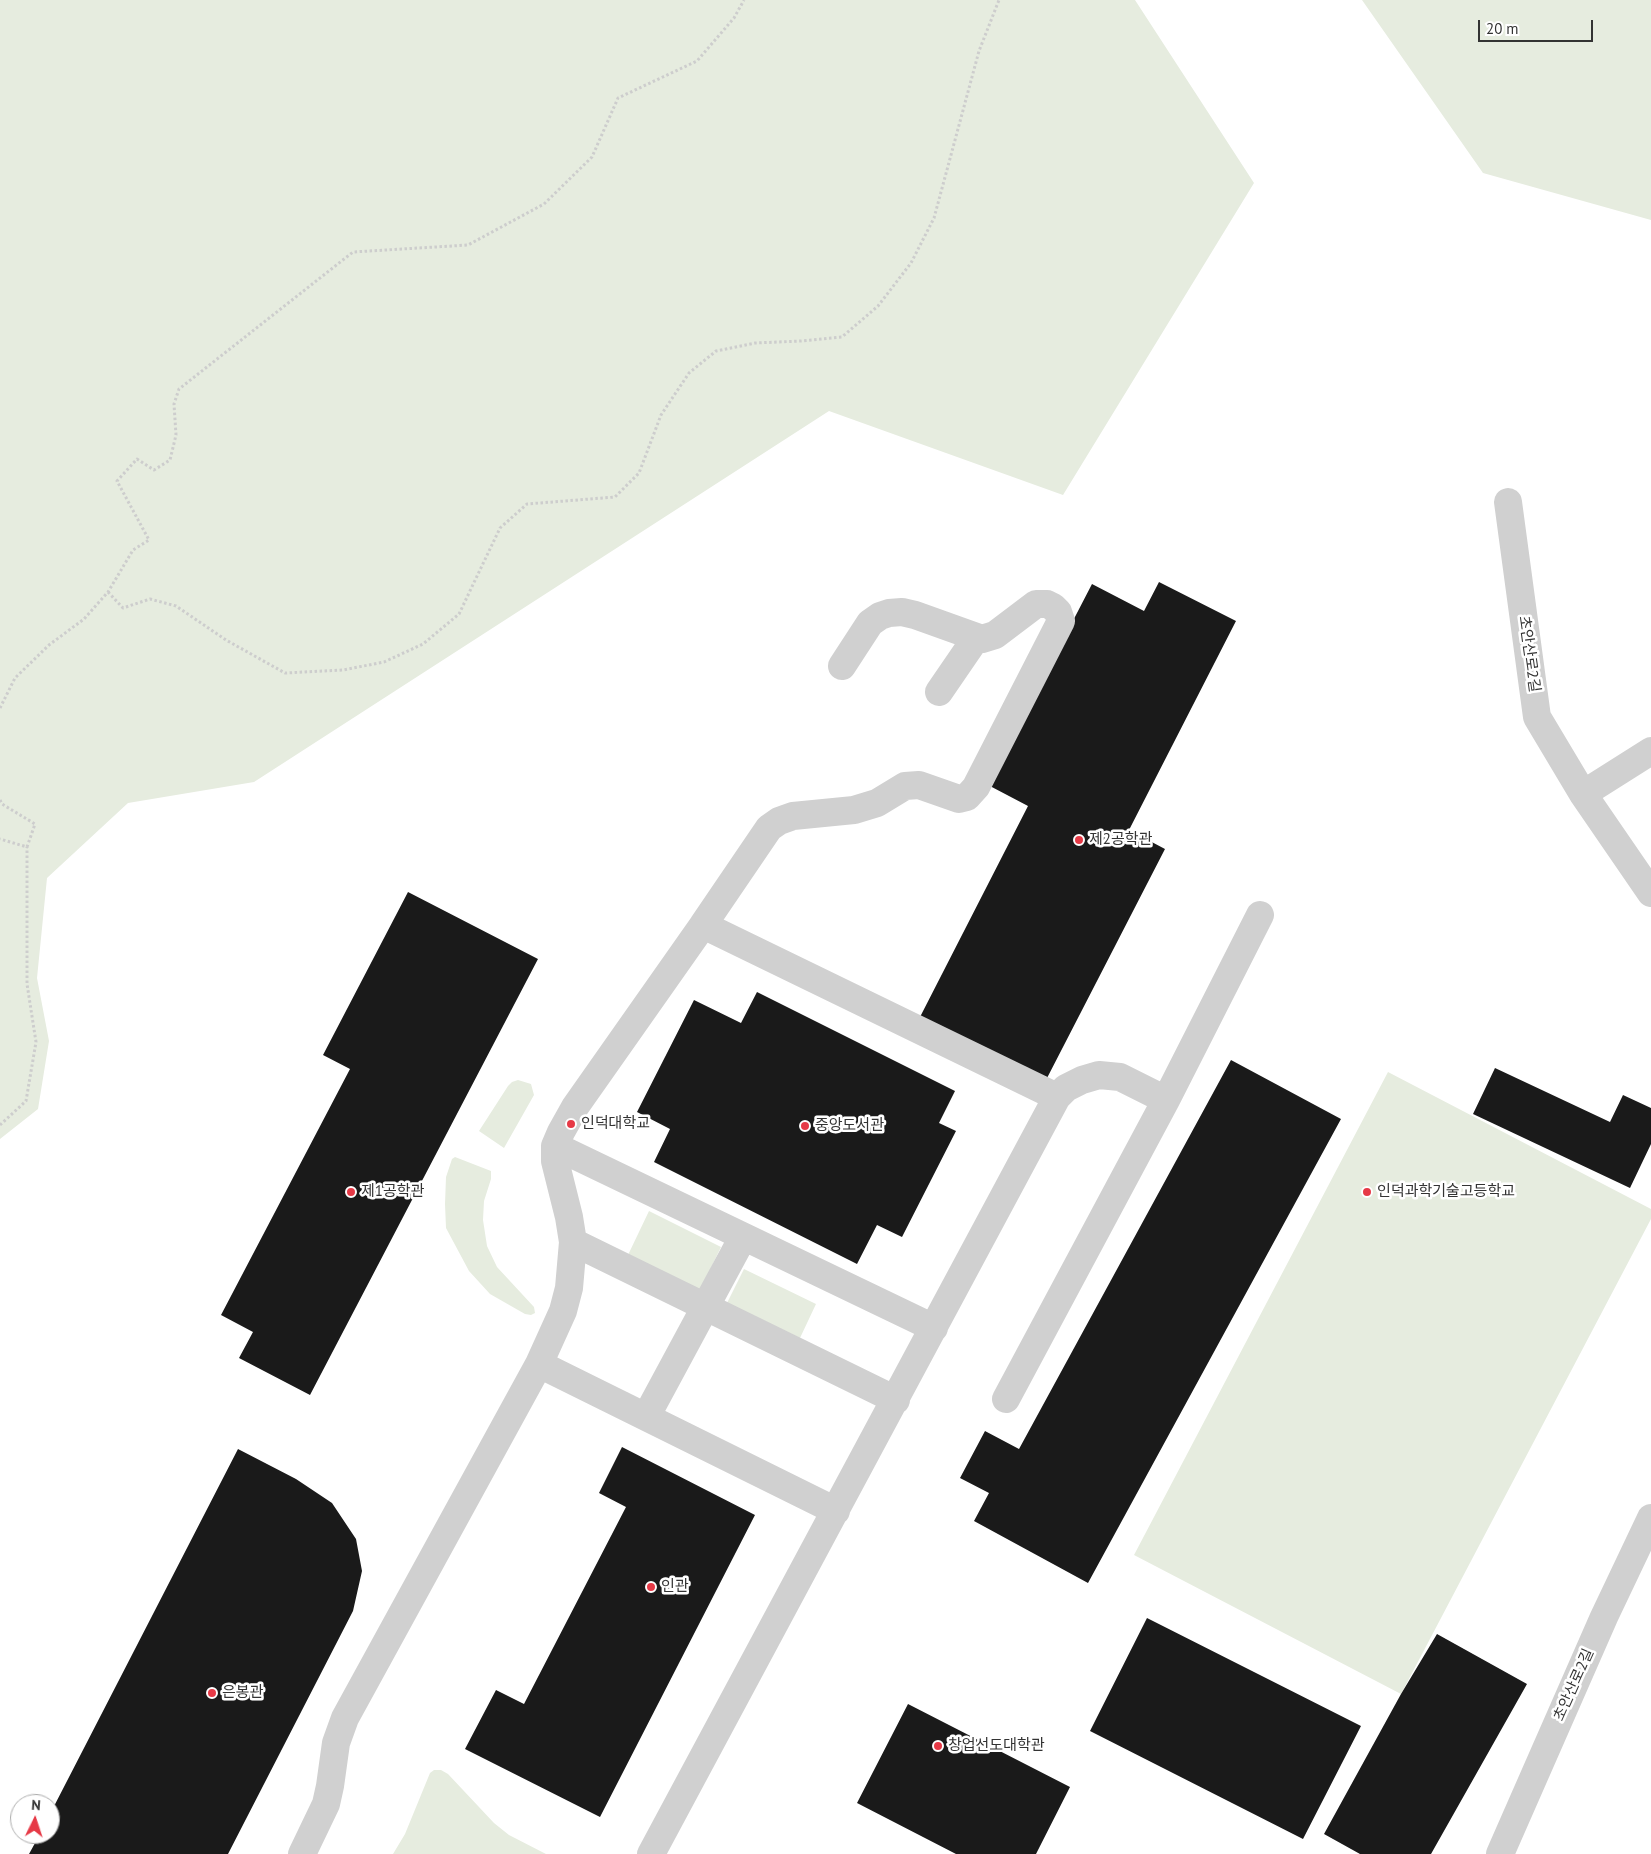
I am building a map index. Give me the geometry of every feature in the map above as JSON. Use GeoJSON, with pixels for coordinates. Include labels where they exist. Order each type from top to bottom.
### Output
{"type":"FeatureCollection","features":[{"type":"Feature","properties":{"kind":"street","name":"초안산로2길"},"geometry":{"type":"LineString","coordinates":[[1508,502],[1537,717],[1583,794],[1651,893]]}},
{"type":"Feature","properties":{"kind":"street"},"geometry":{"type":"LineString","coordinates":[[302,1854],[326,1804],[336,1742],[345,1718],[539,1364],[563,1311],[570,1288],[573,1242],[569,1217],[555,1161],[555,1146],[575,1107],[703,925],[768,828],[779,821],[793,816],[854,810],[877,803],[905,786],[919,785],[959,799],[967,797],[976,787],[1062,621],[1058,612],[1053,607],[1047,604],[1036,604],[995,635],[982,640],[915,615],[902,612],[889,613],[880,616],[870,623],[842,666]]}},
{"type":"Feature","properties":{"kind":"street"},"geometry":{"type":"LineString","coordinates":[[940,692],[976,638]]}},
{"type":"Feature","properties":{"kind":"street"},"geometry":{"type":"LineString","coordinates":[[1583,794],[1651,751]]}},
{"type":"Feature","properties":{"kind":"street"},"geometry":{"type":"LineString","coordinates":[[1006,1399],[1166,1100],[1260,915]]}},
{"type":"Feature","properties":{"kind":"street"},"geometry":{"type":"LineString","coordinates":[[703,925],[1057,1097]]}},
{"type":"Feature","properties":{"kind":"street"},"geometry":{"type":"LineString","coordinates":[[651,1854],[1057,1097],[1066,1088],[1082,1080],[1099,1075],[1120,1077],[1166,1100]]}},
{"type":"Feature","properties":{"kind":"street"},"geometry":{"type":"LineString","coordinates":[[555,1146],[934,1328]]}},
{"type":"Feature","properties":{"kind":"street"},"geometry":{"type":"LineString","coordinates":[[646,1417],[742,1236]]}},
{"type":"Feature","properties":{"kind":"street"},"geometry":{"type":"LineString","coordinates":[[573,1242],[896,1400]]}},
{"type":"Feature","properties":{"kind":"street"},"geometry":{"type":"LineString","coordinates":[[539,1364],[836,1511]]}},
{"type":"Feature","properties":{"kind":"street","name":"초안산로2길"},"geometry":{"type":"LineString","coordinates":[[1500,1854],[1604,1617],[1651,1518]]}},
{"type":"Feature","properties":{"kind":"path"},"geometry":{"type":"LineString","coordinates":[[0,708],[15,678],[49,645],[84,619],[108,592],[133,550],[149,540],[117,481],[137,460],[154,470],[170,460],[176,435],[174,404],[179,389],[353,252],[468,245],[544,204],[592,157],[618,98],[697,62],[734,18],[744,0]]}},
{"type":"Feature","properties":{"kind":"path"},"geometry":{"type":"LineString","coordinates":[[108,592],[123,608],[150,599],[176,606],[226,640],[285,673],[343,670],[384,662],[423,644],[459,614],[500,528],[527,504],[614,497],[639,474],[661,416],[689,373],[716,351],[755,343],[842,337],[878,306],[911,263],[934,218],[979,51],[999,0]]}},
{"type":"Feature","properties":{"kind":"path"},"geometry":{"type":"LineString","coordinates":[[0,800],[2,804],[35,824],[27,847],[27,984],[36,1042],[26,1101],[0,1125]]}},
{"type":"Feature","properties":{"kind":"path"},"geometry":{"type":"LineString","coordinates":[[0,839],[27,847]]}},
{"type":"Feature","properties":{"kind":"shaded area"},"geometry":{"type":"Polygon","coordinates":[[[0,0],[1135,0],[1254,183],[1063,495],[829,411],[254,782],[128,803],[47,878],[37,978],[49,1041],[38,1109],[0,1139],[0,0]]]}},
{"type":"Feature","properties":{"kind":"shaded area"},"geometry":{"type":"Polygon","coordinates":[[[1362,0],[1651,0],[1651,220],[1483,173],[1362,0]]]}},
{"type":"Feature","properties":{"kind":"shaded area"},"geometry":{"type":"Polygon","coordinates":[[[1388,1072],[1651,1209],[1651,1219],[1401,1694],[1134,1555],[1388,1072]]]}},
{"type":"Feature","properties":{"kind":"shaded area"},"geometry":{"type":"Polygon","coordinates":[[[518,1080],[531,1084],[534,1095],[504,1148],[479,1131],[508,1086],[518,1080]]]}},
{"type":"Feature","properties":{"kind":"shaded area"},"geometry":{"type":"Polygon","coordinates":[[[455,1157],[491,1171],[491,1179],[484,1201],[483,1220],[487,1246],[497,1267],[534,1307],[535,1313],[531,1315],[525,1314],[490,1294],[469,1271],[446,1228],[446,1177],[452,1159],[455,1157]]]}},
{"type":"Feature","properties":{"kind":"shaded area"},"geometry":{"type":"Polygon","coordinates":[[[649,1211],[721,1247],[700,1290],[628,1255],[649,1211]]]}},
{"type":"Feature","properties":{"kind":"shaded area"},"geometry":{"type":"Polygon","coordinates":[[[744,1269],[816,1304],[800,1338],[727,1303],[744,1269]]]}},
{"type":"Feature","properties":{"kind":"shaded area"},"geometry":{"type":"Polygon","coordinates":[[[434,1770],[441,1770],[448,1774],[494,1823],[509,1835],[546,1854],[393,1854],[405,1834],[430,1773],[434,1770]]]}},
{"type":"Feature","properties":{"kind":"building","name":"제2공학관"},"geometry":{"type":"Polygon","coordinates":[[[1159,582],[1236,621],[1129,830],[1165,849],[1046,1080],[920,1017],[1028,806],[988,785],[1092,584],[1144,611],[1159,582]]]}},
{"type":"Feature","properties":{"kind":"building","name":"제1공학관"},"geometry":{"type":"Polygon","coordinates":[[[408,892],[538,959],[310,1395],[239,1358],[253,1332],[221,1315],[350,1069],[323,1055],[408,892]]]}},
{"type":"Feature","properties":{"kind":"building","name":"중앙도서관"},"geometry":{"type":"Polygon","coordinates":[[[757,992],[955,1091],[939,1123],[956,1131],[902,1237],[877,1225],[857,1264],[654,1162],[670,1129],[637,1112],[694,1000],[741,1023],[757,992]]]}},
{"type":"Feature","properties":{"kind":"building"},"geometry":{"type":"Polygon","coordinates":[[[1231,1060],[1341,1119],[1088,1583],[974,1521],[989,1493],[960,1478],[985,1431],[1019,1449],[1231,1060]]]}},
{"type":"Feature","properties":{"kind":"building"},"geometry":{"type":"Polygon","coordinates":[[[1495,1068],[1610,1122],[1623,1095],[1651,1108],[1651,1144],[1630,1188],[1473,1114],[1495,1068]]]}},
{"type":"Feature","properties":{"kind":"building","name":"인관"},"geometry":{"type":"Polygon","coordinates":[[[622,1447],[755,1515],[600,1817],[465,1749],[496,1690],[524,1704],[626,1507],[599,1493],[622,1447]]]}},
{"type":"Feature","properties":{"kind":"building","name":"은봉관"},"geometry":{"type":"Polygon","coordinates":[[[238,1449],[296,1479],[332,1503],[356,1539],[362,1571],[353,1611],[228,1854],[29,1854],[34,1844],[60,1844],[60,1795],[238,1449]]]}},
{"type":"Feature","properties":{"kind":"building"},"geometry":{"type":"Polygon","coordinates":[[[1147,1618],[1361,1726],[1303,1839],[1090,1731],[1147,1618]]]}},
{"type":"Feature","properties":{"kind":"building"},"geometry":{"type":"Polygon","coordinates":[[[1437,1634],[1527,1684],[1431,1854],[1360,1854],[1324,1834],[1401,1694],[1437,1634]]]}},
{"type":"Feature","properties":{"kind":"building","name":"창업선도대학관"},"geometry":{"type":"Polygon","coordinates":[[[908,1704],[1070,1787],[1036,1854],[956,1854],[857,1803],[908,1704]]]}},
{"type":"Feature","properties":{"kind":"place","name":"제2공학관"},"geometry":{"type":"Point","coordinates":[1079,840]}},
{"type":"Feature","properties":{"kind":"place","name":"인덕대학교"},"geometry":{"type":"Point","coordinates":[571,1124]}},
{"type":"Feature","properties":{"kind":"place","name":"중앙도서관"},"geometry":{"type":"Point","coordinates":[805,1126]}},
{"type":"Feature","properties":{"kind":"place","name":"제1공학관"},"geometry":{"type":"Point","coordinates":[351,1192]}},
{"type":"Feature","properties":{"kind":"place","name":"인덕과학기술고등학교"},"geometry":{"type":"Point","coordinates":[1367,1192]}},
{"type":"Feature","properties":{"kind":"place","name":"인관"},"geometry":{"type":"Point","coordinates":[651,1587]}},
{"type":"Feature","properties":{"kind":"place","name":"은봉관"},"geometry":{"type":"Point","coordinates":[212,1693]}},
{"type":"Feature","properties":{"kind":"place","name":"창업선도대학관"},"geometry":{"type":"Point","coordinates":[938,1746]}}]}
